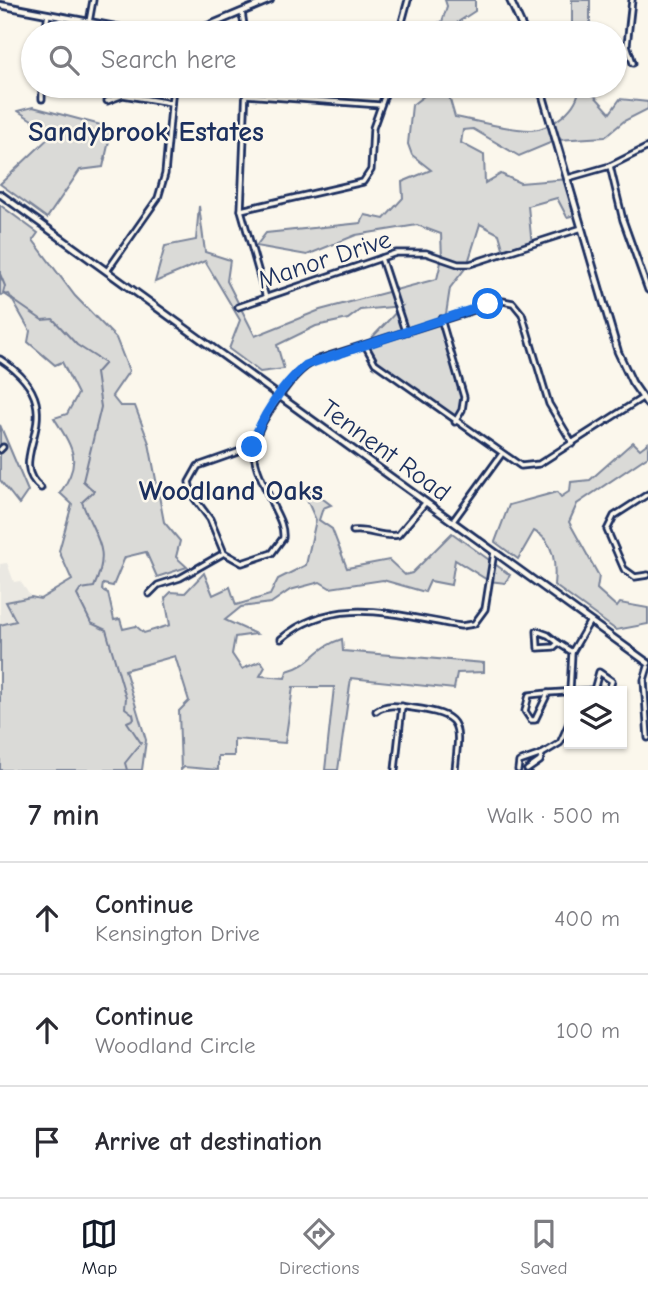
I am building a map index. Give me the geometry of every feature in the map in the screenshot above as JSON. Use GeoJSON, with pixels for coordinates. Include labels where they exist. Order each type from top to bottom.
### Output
{"type":"FeatureCollection","features":[{"type":"Feature","properties":{"kind":"street"},"geometry":{"type":"LineString","coordinates":[[89,21],[93,0]]}},
{"type":"Feature","properties":{"kind":"street"},"geometry":{"type":"LineString","coordinates":[[220,21],[270,0]]}},
{"type":"Feature","properties":{"kind":"street"},"geometry":{"type":"LineString","coordinates":[[402,21],[408,0]]}},
{"type":"Feature","properties":{"kind":"street"},"geometry":{"type":"LineString","coordinates":[[510,0],[520,21]]}},
{"type":"Feature","properties":{"kind":"street"},"geometry":{"type":"LineString","coordinates":[[632,0],[627,45],[633,63]]}},
{"type":"Feature","properties":{"kind":"street"},"geometry":{"type":"LineString","coordinates":[[0,5],[84,21]]}},
{"type":"Feature","properties":{"kind":"street"},"geometry":{"type":"LineString","coordinates":[[242,12],[243,21]]}},
{"type":"Feature","properties":{"kind":"street"},"geometry":{"type":"LineString","coordinates":[[47,21],[48,14]]}},
{"type":"Feature","properties":{"kind":"street"},"geometry":{"type":"LineString","coordinates":[[107,101],[115,98]]}},
{"type":"Feature","properties":{"kind":"street"},"geometry":{"type":"LineString","coordinates":[[141,98],[172,103]]}},
{"type":"Feature","properties":{"kind":"street"},"geometry":{"type":"LineString","coordinates":[[107,271],[158,198],[165,174],[172,98]]}},
{"type":"Feature","properties":{"kind":"street"},"geometry":{"type":"LineString","coordinates":[[246,98],[241,210],[266,298]]}},
{"type":"Feature","properties":{"kind":"street"},"geometry":{"type":"LineString","coordinates":[[286,98],[380,105]]}},
{"type":"Feature","properties":{"kind":"street"},"geometry":{"type":"LineString","coordinates":[[241,210],[363,182],[371,170],[372,132],[383,98]]}},
{"type":"Feature","properties":{"kind":"street"},"geometry":{"type":"LineString","coordinates":[[544,98],[618,352],[648,405]]}},
{"type":"Feature","properties":{"kind":"street"},"geometry":{"type":"LineString","coordinates":[[568,178],[610,166],[648,147]]}},
{"type":"Feature","properties":{"kind":"street"},"geometry":{"type":"LineString","coordinates":[[610,166],[623,220],[648,290]]}},
{"type":"Feature","properties":{"kind":"street","name":"Tennent Road"},"geometry":{"type":"LineString","coordinates":[[0,194],[648,665]]}},
{"type":"Feature","properties":{"kind":"street","name":"Manor Drive"},"geometry":{"type":"LineString","coordinates":[[238,307],[382,258],[419,252],[458,264],[470,264],[582,228]]}},
{"type":"Feature","properties":{"kind":"street"},"geometry":{"type":"LineString","coordinates":[[382,258],[405,331]]}},
{"type":"Feature","properties":{"kind":"street"},"geometry":{"type":"LineString","coordinates":[[252,447],[202,463],[189,479],[190,491],[211,519],[224,554],[237,562],[250,561],[276,551],[283,538],[282,525],[256,465],[252,447],[258,427],[306,365],[497,302],[511,302],[523,316],[549,404],[573,444]]}},
{"type":"Feature","properties":{"kind":"street"},"geometry":{"type":"LineString","coordinates":[[442,320],[464,397],[463,410],[455,422]]}},
{"type":"Feature","properties":{"kind":"street"},"geometry":{"type":"LineString","coordinates":[[365,344],[374,363],[517,465],[534,466],[573,444],[642,398]]}},
{"type":"Feature","properties":{"kind":"street"},"geometry":{"type":"LineString","coordinates":[[0,359],[19,373],[33,394],[36,420],[24,465],[28,478],[41,488]]}},
{"type":"Feature","properties":{"kind":"street"},"geometry":{"type":"LineString","coordinates":[[453,521],[501,455]]}},
{"type":"Feature","properties":{"kind":"street"},"geometry":{"type":"LineString","coordinates":[[648,494],[614,516],[607,534],[624,569],[635,577],[648,575]]}},
{"type":"Feature","properties":{"kind":"street"},"geometry":{"type":"LineString","coordinates":[[353,531],[366,529],[388,536],[398,535],[426,502]]}},
{"type":"Feature","properties":{"kind":"street"},"geometry":{"type":"LineString","coordinates":[[281,639],[298,624],[343,610],[461,626],[474,624],[485,612],[494,552]]}},
{"type":"Feature","properties":{"kind":"street"},"geometry":{"type":"LineString","coordinates":[[149,594],[158,585],[180,578],[224,554]]}},
{"type":"Feature","properties":{"kind":"street"},"geometry":{"type":"LineString","coordinates":[[570,686],[572,652],[590,621]]}},
{"type":"Feature","properties":{"kind":"street"},"geometry":{"type":"LineString","coordinates":[[558,643],[554,647],[538,648],[537,632],[548,635],[572,652]]}},
{"type":"Feature","properties":{"kind":"street"},"geometry":{"type":"LineString","coordinates":[[648,665],[644,680],[648,738]]}},
{"type":"Feature","properties":{"kind":"street"},"geometry":{"type":"LineString","coordinates":[[598,673],[612,681],[609,690],[594,690],[598,673]]}},
{"type":"Feature","properties":{"kind":"street"},"geometry":{"type":"LineString","coordinates":[[548,693],[535,720],[530,719],[525,711],[529,695],[548,693],[564,692]]}},
{"type":"Feature","properties":{"kind":"street"},"geometry":{"type":"LineString","coordinates":[[376,711],[384,705],[402,706],[443,712],[452,718],[459,737],[454,770]]}},
{"type":"Feature","properties":{"kind":"street"},"geometry":{"type":"LineString","coordinates":[[395,770],[402,706]]}},
{"type":"Feature","properties":{"kind":"street"},"geometry":{"type":"LineString","coordinates":[[518,770],[519,762],[558,746],[564,733]]}},
{"type":"Feature","properties":{"kind":"street"},"geometry":{"type":"LineString","coordinates":[[527,770],[540,761],[542,754]]}},
{"type":"Feature","properties":{"kind":"shaded area"},"geometry":{"type":"Polygon","coordinates":[[[445,0],[475,0],[475,11],[460,21],[442,21],[447,6],[445,0]]]}},
{"type":"Feature","properties":{"kind":"shaded area"},"geometry":{"type":"Polygon","coordinates":[[[572,0],[590,0],[590,21],[572,21],[572,0]]]}},
{"type":"Feature","properties":{"kind":"shaded area"},"geometry":{"type":"Polygon","coordinates":[[[421,98],[449,98],[455,117],[531,130],[556,121],[570,109],[576,98],[596,98],[610,113],[620,99],[648,102],[648,109],[624,121],[605,137],[557,140],[519,156],[473,129],[463,130],[461,143],[484,155],[485,183],[501,174],[520,183],[568,179],[579,214],[567,217],[557,198],[528,206],[532,246],[505,255],[499,234],[480,224],[467,266],[450,288],[445,321],[466,402],[457,423],[369,357],[365,345],[402,306],[360,310],[348,319],[316,326],[277,345],[284,369],[260,372],[229,349],[240,320],[205,261],[155,282],[165,246],[196,240],[199,206],[205,252],[230,260],[227,281],[255,336],[320,310],[437,279],[442,258],[441,234],[417,225],[356,235],[307,255],[256,246],[266,233],[361,223],[365,215],[384,219],[403,198],[402,182],[431,170],[412,155],[408,144],[412,105],[421,98]]]}},
{"type":"Feature","properties":{"kind":"shaded area"},"geometry":{"type":"Polygon","coordinates":[[[33,107],[112,128],[103,167],[80,170],[47,218],[0,184],[53,134],[18,111],[33,107]]]}},
{"type":"Feature","properties":{"kind":"shaded area"},"geometry":{"type":"Polygon","coordinates":[[[0,205],[38,233],[33,240],[75,296],[116,338],[129,371],[112,396],[120,406],[135,406],[149,443],[164,522],[180,541],[176,557],[187,567],[157,577],[146,552],[125,557],[113,586],[103,584],[102,590],[108,593],[114,620],[120,619],[123,629],[136,626],[144,633],[170,625],[165,598],[171,592],[185,593],[204,573],[213,595],[230,587],[236,605],[270,595],[278,579],[306,565],[316,520],[306,498],[311,490],[331,505],[323,508],[319,520],[332,529],[347,568],[389,560],[405,575],[412,573],[452,533],[510,575],[505,583],[489,581],[455,560],[451,585],[430,581],[425,592],[383,580],[330,588],[320,582],[290,590],[271,603],[241,607],[225,620],[256,634],[235,637],[232,654],[242,669],[261,661],[265,667],[260,676],[285,678],[287,671],[302,665],[333,642],[342,639],[343,651],[484,663],[484,672],[457,673],[454,689],[351,678],[338,770],[325,770],[334,687],[293,687],[285,743],[234,739],[234,756],[218,756],[218,770],[184,767],[181,770],[179,711],[189,701],[175,656],[125,670],[146,740],[142,770],[0,770],[0,625],[16,621],[6,602],[31,597],[40,599],[72,580],[59,551],[72,504],[60,493],[71,472],[73,455],[54,418],[67,414],[78,394],[62,362],[55,365],[28,342],[30,331],[9,294],[0,295],[0,205]]]}},
{"type":"Feature","properties":{"kind":"shaded area"},"geometry":{"type":"Polygon","coordinates":[[[0,425],[28,491],[19,504],[0,480],[0,425]]]}},
{"type":"Feature","properties":{"kind":"shaded area"},"geometry":{"type":"Polygon","coordinates":[[[633,442],[640,449],[648,443],[648,456],[577,504],[569,522],[599,576],[597,589],[617,607],[620,603],[648,608],[648,624],[616,630],[554,585],[553,554],[541,535],[534,531],[518,559],[495,542],[509,505],[557,492],[561,497],[570,491],[571,482],[590,480],[633,442]]]}},
{"type":"Feature","properties":{"kind":"shaded area"},"geometry":{"type":"Polygon","coordinates":[[[7,563],[14,582],[20,581],[31,597],[6,602],[17,622],[0,625],[0,564],[7,563]]]}},
{"type":"Feature","properties":{"kind":"waterway"},"geometry":{"type":"LineString","coordinates":[[0,274],[5,286],[3,293],[42,320],[53,319],[77,345],[105,363],[96,373],[101,407],[83,481],[94,491],[82,502],[100,543],[102,562],[94,587],[81,589],[77,595],[91,623],[106,630],[126,698],[125,708],[133,714],[134,719],[127,722],[141,743],[125,763],[127,770]]}},
{"type":"Feature","properties":{"kind":"district","name":"Sandybrook Estates"},"geometry":{"type":"Point","coordinates":[146,131]}},
{"type":"Feature","properties":{"kind":"district","name":"Woodland Oaks"},"geometry":{"type":"Point","coordinates":[231,490]}},
{"type":"Feature","properties":{"kind":"route"},"geometry":{"type":"LineString","coordinates":[[252,447],[261,422],[306,365],[488,304]]}}]}
